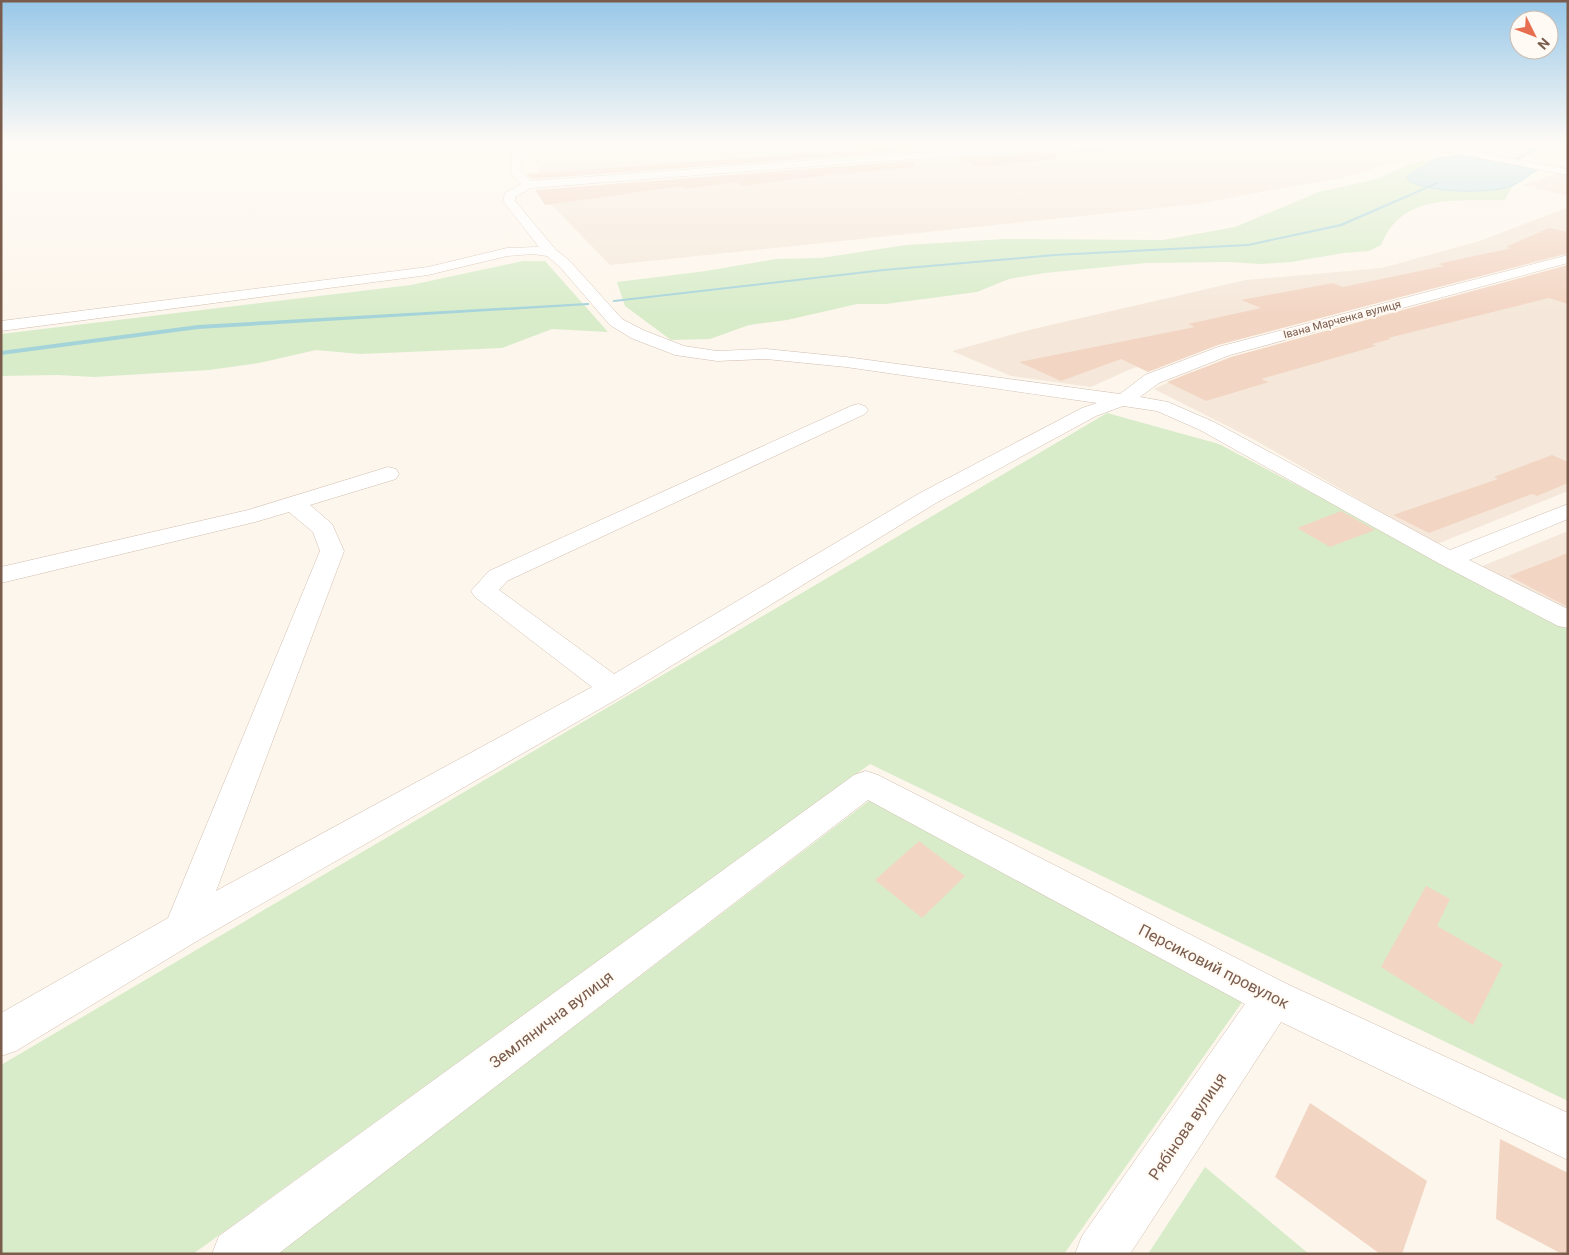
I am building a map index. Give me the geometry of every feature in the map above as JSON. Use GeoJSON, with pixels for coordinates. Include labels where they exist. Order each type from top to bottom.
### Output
{"type":"FeatureCollection","features":[{"type":"Feature","properties":{"kind":"street"},"geometry":{"type":"LineString","coordinates":[[509,200],[551,253],[564,263],[616,322],[637,334],[681,351],[717,356],[766,354],[846,362],[1160,406],[1207,426],[1449,559],[1568,620]]}},
{"type":"Feature","properties":{"kind":"street"},"geometry":{"type":"LineString","coordinates":[[1,326],[428,271],[506,252],[533,250],[551,253]]}},
{"type":"Feature","properties":{"kind":"street","name":"Івана Марченка вулиця"},"geometry":{"type":"LineString","coordinates":[[1126,400],[1152,379],[1224,351],[1568,259]]}},
{"type":"Feature","properties":{"kind":"street"},"geometry":{"type":"LineString","coordinates":[[1,1036],[183,928],[613,688],[928,498],[1088,412],[1126,400]]}},
{"type":"Feature","properties":{"kind":"street"},"geometry":{"type":"LineString","coordinates":[[613,688],[484,591],[498,576],[858,410]]}},
{"type":"Feature","properties":{"kind":"street"},"geometry":{"type":"LineString","coordinates":[[1,576],[255,515],[388,474]]}},
{"type":"Feature","properties":{"kind":"street"},"geometry":{"type":"LineString","coordinates":[[183,928],[332,551],[324,529],[293,504]]}},
{"type":"Feature","properties":{"kind":"street"},"geometry":{"type":"LineString","coordinates":[[1449,559],[1568,511]]}},
{"type":"Feature","properties":{"kind":"street","name":"Персиковий провулок"},"geometry":{"type":"LineString","coordinates":[[866,784],[1273,998],[1568,1137]]}},
{"type":"Feature","properties":{"kind":"street","name":"Землянична вулиця"},"geometry":{"type":"LineString","coordinates":[[237,1254],[866,784]]}},
{"type":"Feature","properties":{"kind":"street","name":"Рябінова вулиця"},"geometry":{"type":"LineString","coordinates":[[1100,1254],[1273,998]]}},
{"type":"Feature","properties":{"kind":"shaded area"},"geometry":{"type":"Polygon","coordinates":[[[546,200],[1221,200],[1197,204],[610,265],[546,200]]]}},
{"type":"Feature","properties":{"kind":"shaded area"},"geometry":{"type":"Polygon","coordinates":[[[1568,207],[1568,254],[1196,349],[1131,369],[1091,387],[1011,376],[952,351],[1029,330],[1246,280],[1382,268],[1480,241],[1568,207]]]}},
{"type":"Feature","properties":{"kind":"shaded area"},"geometry":{"type":"Polygon","coordinates":[[[1568,265],[1568,491],[1437,544],[1251,438],[1154,389],[1188,373],[1289,341],[1568,265]]]}},
{"type":"Feature","properties":{"kind":"shaded area"},"geometry":{"type":"Polygon","coordinates":[[[1568,531],[1568,612],[1480,567],[1568,531]]]}},
{"type":"Feature","properties":{"kind":"green space"},"geometry":{"type":"Polygon","coordinates":[[[1301,200],[1505,200],[1450,201],[1433,203],[1417,208],[1403,215],[1391,228],[1381,245],[1369,251],[1344,253],[1291,262],[1261,264],[1229,262],[1146,263],[1045,273],[1009,279],[977,292],[886,304],[857,304],[787,320],[749,325],[710,339],[671,340],[625,306],[617,282],[706,271],[776,259],[821,258],[906,245],[1005,239],[1163,240],[1235,227],[1301,200]]]}},
{"type":"Feature","properties":{"kind":"green space"},"geometry":{"type":"Polygon","coordinates":[[[523,261],[545,261],[608,332],[552,329],[502,348],[360,354],[316,350],[259,363],[209,370],[94,377],[58,375],[1,376],[1,334],[411,285],[523,261]]]}},
{"type":"Feature","properties":{"kind":"green space"},"geometry":{"type":"Polygon","coordinates":[[[1107,413],[1219,444],[1568,628],[1568,1101],[870,764],[193,1254],[1,1254],[1,1065],[1107,413]]]}},
{"type":"Feature","properties":{"kind":"green space"},"geometry":{"type":"Polygon","coordinates":[[[870,800],[1245,998],[1064,1254],[277,1254],[870,800]]]}},
{"type":"Feature","properties":{"kind":"green space"},"geometry":{"type":"Polygon","coordinates":[[[1205,1167],[1309,1254],[1148,1254],[1205,1167]]]}},
{"type":"Feature","properties":{"kind":"building"},"geometry":{"type":"Polygon","coordinates":[[[541,200],[584,200],[545,205],[541,200]]]}},
{"type":"Feature","properties":{"kind":"building"},"geometry":{"type":"Polygon","coordinates":[[[1549,228],[1568,232],[1568,253],[1218,345],[1148,372],[1121,359],[1061,381],[1019,362],[1195,327],[1188,324],[1261,308],[1241,300],[1333,283],[1343,287],[1444,266],[1438,264],[1512,248],[1506,247],[1549,228]]]}},
{"type":"Feature","properties":{"kind":"building"},"geometry":{"type":"Polygon","coordinates":[[[1568,265],[1568,304],[1549,298],[1388,338],[1391,339],[1372,344],[1376,346],[1261,379],[1269,382],[1206,401],[1167,382],[1231,357],[1568,265]]]}},
{"type":"Feature","properties":{"kind":"building"},"geometry":{"type":"Polygon","coordinates":[[[1552,455],[1568,462],[1568,483],[1537,496],[1532,494],[1429,533],[1393,515],[1498,479],[1494,477],[1552,455]]]}},
{"type":"Feature","properties":{"kind":"building"},"geometry":{"type":"Polygon","coordinates":[[[1341,511],[1375,530],[1330,547],[1297,528],[1341,511]]]}},
{"type":"Feature","properties":{"kind":"building"},"geometry":{"type":"Polygon","coordinates":[[[1568,553],[1568,607],[1509,576],[1568,553]]]}},
{"type":"Feature","properties":{"kind":"building"},"geometry":{"type":"Polygon","coordinates":[[[919,841],[965,876],[922,918],[875,880],[919,841]]]}},
{"type":"Feature","properties":{"kind":"building"},"geometry":{"type":"Polygon","coordinates":[[[1426,886],[1450,899],[1437,926],[1503,964],[1473,1025],[1381,967],[1426,886]]]}},
{"type":"Feature","properties":{"kind":"building"},"geometry":{"type":"Polygon","coordinates":[[[1310,1103],[1427,1181],[1402,1254],[1380,1254],[1275,1177],[1310,1103]]]}},
{"type":"Feature","properties":{"kind":"building"},"geometry":{"type":"Polygon","coordinates":[[[1500,1139],[1568,1173],[1568,1254],[1562,1254],[1496,1219],[1500,1139]]]}},
{"type":"Feature","properties":{"kind":"waterway"},"geometry":{"type":"LineString","coordinates":[[614,301],[884,270],[1055,255],[1248,245],[1341,225],[1400,200]]}},
{"type":"Feature","properties":{"kind":"waterway"},"geometry":{"type":"LineString","coordinates":[[1,353],[198,327],[587,304]]}}]}
